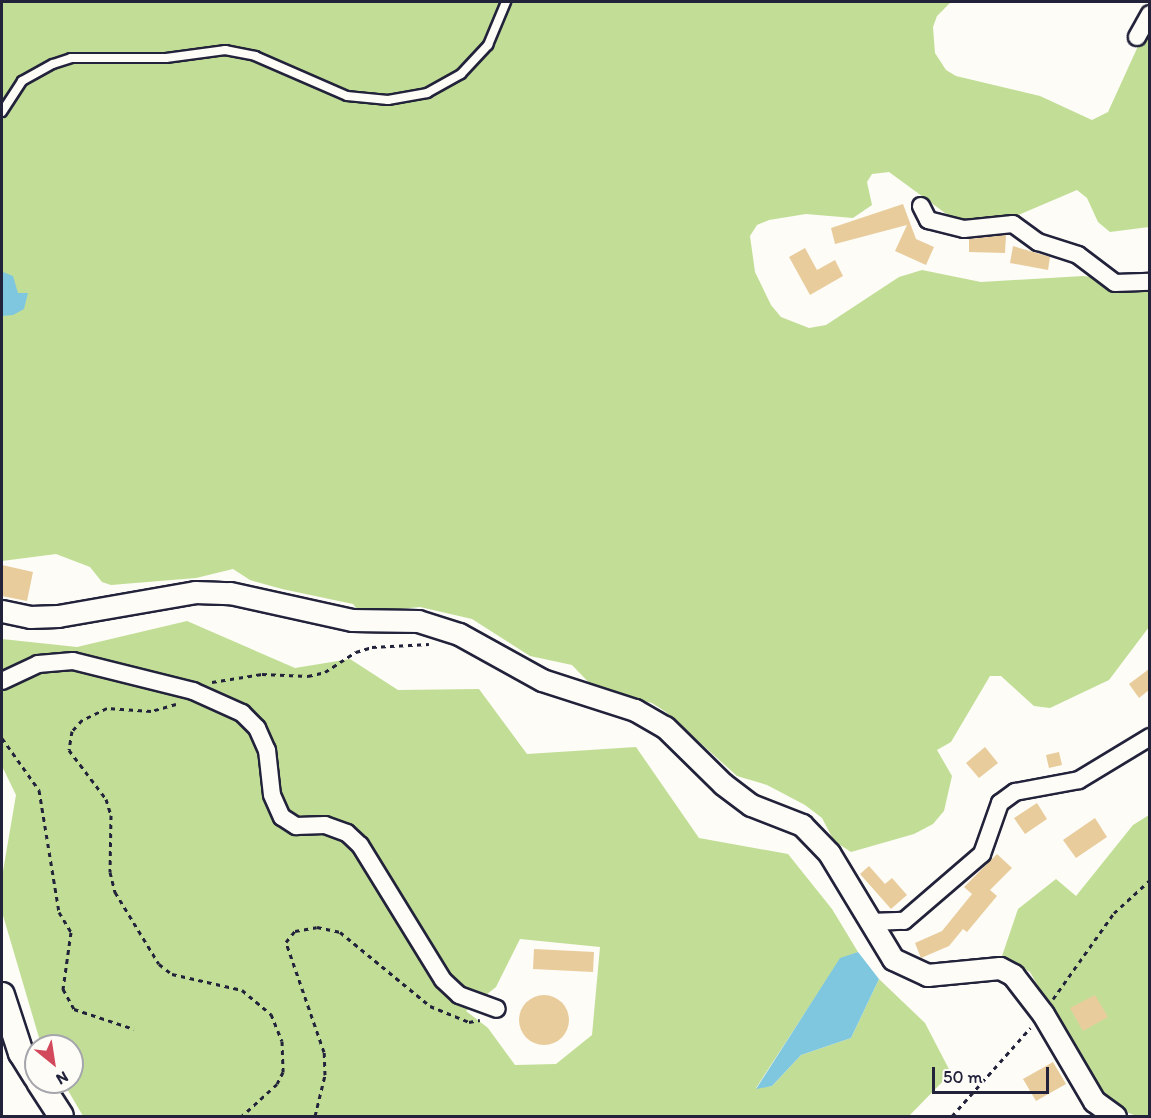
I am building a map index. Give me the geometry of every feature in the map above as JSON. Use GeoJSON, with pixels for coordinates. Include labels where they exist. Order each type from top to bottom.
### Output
{"type":"FeatureCollection","features":[{"type":"Feature","properties":{"kind":"main road"},"geometry":{"type":"LineString","coordinates":[[2,994],[24,1058]]}},
{"type":"Feature","properties":{"kind":"main road"},"geometry":{"type":"LineString","coordinates":[[47,1094],[61,1116]]}},
{"type":"Feature","properties":{"kind":"street"},"geometry":{"type":"LineString","coordinates":[[1137,37],[1149,14]]}},
{"type":"Feature","properties":{"kind":"street"},"geometry":{"type":"LineString","coordinates":[[921,206],[928,220],[964,229],[1013,224],[1038,242],[1078,255],[1115,283],[1149,282]]}},
{"type":"Feature","properties":{"kind":"street"},"geometry":{"type":"LineString","coordinates":[[2,611],[30,617],[57,616],[165,595],[230,593],[352,620],[418,621],[459,634],[542,680],[635,710],[665,727],[723,784],[751,805],[802,825],[829,853],[893,959],[908,969],[927,975],[1000,968],[1025,988],[1043,1014],[1094,1101],[1115,1116]]}},
{"type":"Feature","properties":{"kind":"street"},"geometry":{"type":"LineString","coordinates":[[2,681],[38,664],[73,661],[193,691],[242,713],[257,729],[267,750],[272,795],[282,818],[296,826],[326,825],[347,832],[360,845],[443,980],[459,994],[498,1009]]}},
{"type":"Feature","properties":{"kind":"street"},"geometry":{"type":"LineString","coordinates":[[870,922],[904,921],[982,854],[1000,803],[1015,792],[1079,780],[1149,737]]}},
{"type":"Feature","properties":{"kind":"lane"},"geometry":{"type":"LineString","coordinates":[[2,112],[22,81],[71,58],[166,58],[225,50],[255,56],[347,96],[388,100],[427,93],[461,74],[488,45],[507,2]]}},
{"type":"Feature","properties":{"kind":"path"},"geometry":{"type":"LineString","coordinates":[[242,1116],[277,1084],[283,1072],[282,1041],[271,1014],[242,990],[172,974],[159,964],[115,892],[110,872],[111,815],[106,799],[69,750],[72,731],[82,720],[107,708],[151,711],[174,706],[193,691],[209,683],[262,674],[308,676],[325,672],[356,652],[372,647],[417,643],[449,646],[459,634]]}},
{"type":"Feature","properties":{"kind":"path"},"geometry":{"type":"LineString","coordinates":[[2,738],[39,790],[59,912],[71,932],[63,989],[74,1009],[134,1029]]}},
{"type":"Feature","properties":{"kind":"path"},"geometry":{"type":"LineString","coordinates":[[952,1116],[1043,1014],[1114,913],[1149,880]]}},
{"type":"Feature","properties":{"kind":"path"},"geometry":{"type":"LineString","coordinates":[[315,1116],[325,1075],[324,1052],[286,942],[295,931],[317,927],[340,932],[430,1006],[469,1022],[483,1020],[498,1009]]}},
{"type":"Feature","properties":{"kind":"green space"},"geometry":{"type":"Polygon","coordinates":[[[2,2],[951,2],[937,16],[933,27],[935,53],[946,70],[956,76],[1040,96],[1092,120],[1108,112],[1149,22],[1149,227],[1110,232],[1098,222],[1087,198],[1077,190],[1004,221],[956,221],[889,172],[872,174],[867,182],[872,205],[853,218],[806,214],[769,220],[757,225],[750,236],[755,272],[771,305],[781,317],[809,328],[826,325],[899,277],[922,270],[981,282],[1083,276],[1149,284],[1149,627],[1109,680],[1050,708],[1034,706],[1001,676],[990,676],[951,742],[937,750],[952,776],[944,811],[933,824],[914,834],[851,852],[834,841],[822,818],[805,805],[767,785],[737,776],[666,712],[652,703],[596,690],[572,665],[530,656],[472,619],[420,607],[360,613],[353,604],[250,580],[233,569],[196,578],[111,585],[102,582],[90,567],[56,554],[2,561],[2,2]]]}},
{"type":"Feature","properties":{"kind":"green space"},"geometry":{"type":"Polygon","coordinates":[[[187,621],[295,668],[350,659],[398,690],[479,689],[527,754],[636,747],[699,838],[788,854],[832,909],[858,952],[840,959],[756,1088],[772,1086],[801,1055],[851,1038],[879,979],[925,1023],[951,1073],[909,1116],[83,1116],[70,1094],[84,1094],[84,1034],[38,1034],[2,912],[2,877],[16,795],[2,766],[2,639],[77,647],[187,621]],[[520,939],[496,987],[466,1011],[488,1028],[515,1065],[556,1064],[592,1035],[600,947],[520,939]]]}},
{"type":"Feature","properties":{"kind":"green space"},"geometry":{"type":"Polygon","coordinates":[[[1149,815],[1149,1116],[1137,1116],[1120,1110],[1086,1071],[1030,972],[1002,956],[1018,909],[1056,879],[1076,896],[1133,825],[1149,815]]]}},
{"type":"Feature","properties":{"kind":"water"},"geometry":{"type":"Polygon","coordinates":[[[3,272],[13,276],[18,293],[28,293],[24,309],[13,315],[2,316],[3,272]]]}},
{"type":"Feature","properties":{"kind":"water"},"geometry":{"type":"Polygon","coordinates":[[[858,952],[879,979],[851,1038],[801,1055],[772,1086],[756,1089],[840,958],[858,952]]]}},
{"type":"Feature","properties":{"kind":"building"},"geometry":{"type":"Polygon","coordinates":[[[903,204],[916,239],[934,247],[926,265],[895,251],[907,225],[835,244],[831,228],[903,204]]]}},
{"type":"Feature","properties":{"kind":"building"},"geometry":{"type":"Polygon","coordinates":[[[1006,235],[1005,253],[969,252],[969,239],[1006,235]]]}},
{"type":"Feature","properties":{"kind":"building"},"geometry":{"type":"Polygon","coordinates":[[[1013,246],[1050,257],[1048,270],[1010,263],[1013,246]]]}},
{"type":"Feature","properties":{"kind":"building"},"geometry":{"type":"Polygon","coordinates":[[[805,248],[817,270],[835,260],[843,276],[810,295],[789,257],[805,248]]]}},
{"type":"Feature","properties":{"kind":"building"},"geometry":{"type":"Polygon","coordinates":[[[2,565],[33,572],[27,601],[2,596],[2,565]]]}},
{"type":"Feature","properties":{"kind":"building"},"geometry":{"type":"Polygon","coordinates":[[[1149,669],[1149,690],[1139,698],[1129,684],[1149,669]]]}},
{"type":"Feature","properties":{"kind":"building"},"geometry":{"type":"Polygon","coordinates":[[[985,747],[998,763],[979,778],[966,763],[985,747]]]}},
{"type":"Feature","properties":{"kind":"building"},"geometry":{"type":"Polygon","coordinates":[[[1059,752],[1062,765],[1049,768],[1046,755],[1059,752]]]}},
{"type":"Feature","properties":{"kind":"building"},"geometry":{"type":"Polygon","coordinates":[[[1037,803],[1047,819],[1025,834],[1014,818],[1037,803]]]}},
{"type":"Feature","properties":{"kind":"building"},"geometry":{"type":"Polygon","coordinates":[[[1095,818],[1107,837],[1076,858],[1063,840],[1095,818]]]}},
{"type":"Feature","properties":{"kind":"building"},"geometry":{"type":"Polygon","coordinates":[[[997,854],[1012,868],[990,890],[997,896],[967,932],[963,929],[949,946],[921,958],[915,943],[942,931],[972,894],[964,887],[997,854]]]}},
{"type":"Feature","properties":{"kind":"building"},"geometry":{"type":"Polygon","coordinates":[[[869,866],[885,884],[892,878],[907,895],[891,909],[860,874],[869,866]]]}},
{"type":"Feature","properties":{"kind":"building"},"geometry":{"type":"Polygon","coordinates":[[[534,949],[594,952],[593,972],[533,969],[534,949]]]}},
{"type":"Feature","properties":{"kind":"building"},"geometry":{"type":"Polygon","coordinates":[[[544,995],[562,1002],[569,1020],[562,1038],[544,1045],[526,1038],[519,1020],[526,1002],[544,995]]]}},
{"type":"Feature","properties":{"kind":"building"},"geometry":{"type":"Polygon","coordinates":[[[1095,995],[1108,1017],[1083,1031],[1070,1008],[1095,995]]]}},
{"type":"Feature","properties":{"kind":"building"},"geometry":{"type":"Polygon","coordinates":[[[1053,1062],[1066,1084],[1036,1101],[1023,1079],[1053,1062]]]}}]}
